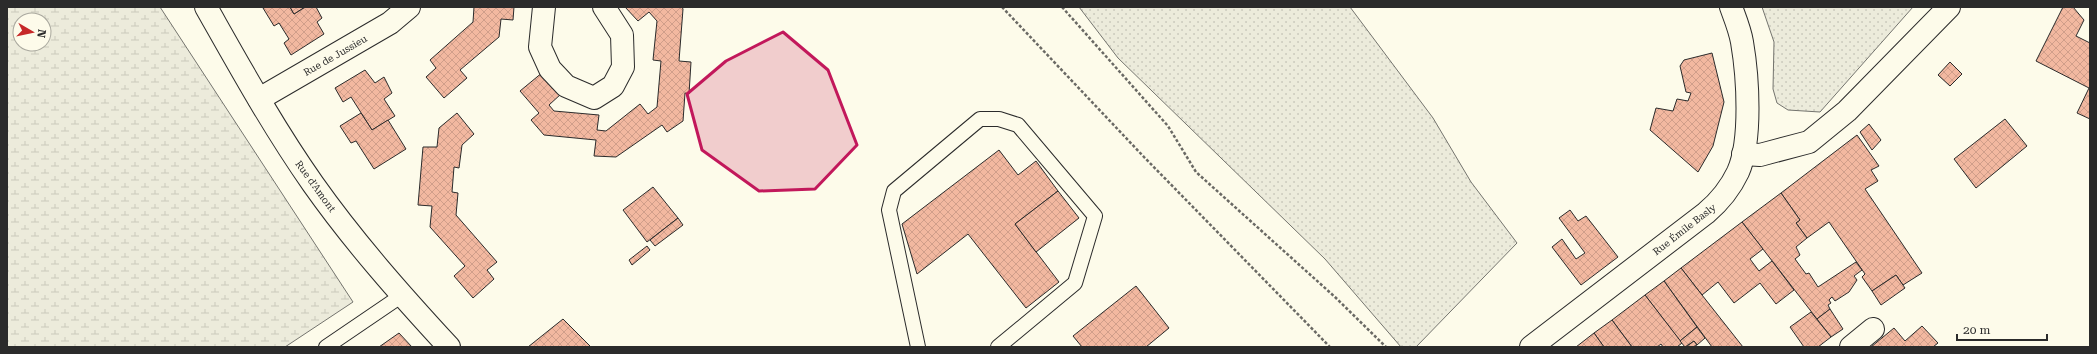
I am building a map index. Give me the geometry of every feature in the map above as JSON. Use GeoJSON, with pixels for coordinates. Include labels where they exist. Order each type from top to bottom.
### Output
{"type":"FeatureCollection","features":[{"type":"Feature","properties":{"kind":"street","name":"Rue d'Amont"},"geometry":{"type":"LineString","coordinates":[[206,7],[259,99],[314,185],[401,296],[449,347]]}},
{"type":"Feature","properties":{"kind":"street","name":"Rue de Jussieu"},"geometry":{"type":"LineString","coordinates":[[259,99],[390,23],[409,7]]}},
{"type":"Feature","properties":{"kind":"street"},"geometry":{"type":"LineString","coordinates":[[544,7],[540,47],[550,69],[566,86],[594,98],[613,86],[623,67],[622,35],[604,7]]}},
{"type":"Feature","properties":{"kind":"street","name":"Rue Émile Basly"},"geometry":{"type":"LineString","coordinates":[[1532,347],[1719,202],[1738,172],[1743,154],[1747,116],[1746,76],[1742,40],[1731,7]]}},
{"type":"Feature","properties":{"kind":"street"},"geometry":{"type":"LineString","coordinates":[[1743,154],[1760,155],[1809,142],[1847,111],[1949,7]]}},
{"type":"Feature","properties":{"kind":"street"},"geometry":{"type":"LineString","coordinates":[[1851,347],[1873,329]]}},
{"type":"Feature","properties":{"kind":"lane"},"geometry":{"type":"LineString","coordinates":[[918,347],[889,210],[894,191],[980,119],[999,119],[1018,125],[1095,216],[1075,283],[998,347]]}},
{"type":"Feature","properties":{"kind":"lane"},"geometry":{"type":"LineString","coordinates":[[326,347],[401,296]]}},
{"type":"Feature","properties":{"kind":"path"},"geometry":{"type":"LineString","coordinates":[[1002,7],[1144,157],[1330,347]]}},
{"type":"Feature","properties":{"kind":"path"},"geometry":{"type":"LineString","coordinates":[[1062,7],[1168,126],[1196,172],[1335,297],[1386,347]]}},
{"type":"Feature","properties":{"kind":"highlighted area"},"geometry":{"type":"Polygon","coordinates":[[[783,32],[828,70],[857,145],[815,189],[759,191],[702,150],[687,94],[726,61],[783,32]]]}},
{"type":"Feature","properties":{"kind":"green space"},"geometry":{"type":"Polygon","coordinates":[[[7,7],[160,7],[353,302],[285,347],[7,347],[7,7]]]}},
{"type":"Feature","properties":{"kind":"green space"},"geometry":{"type":"Polygon","coordinates":[[[1079,7],[1350,7],[1433,118],[1471,182],[1517,243],[1416,347],[1401,347],[1325,259],[1118,58],[1079,7]]]}},
{"type":"Feature","properties":{"kind":"green space"},"geometry":{"type":"Polygon","coordinates":[[[1762,7],[1913,7],[1820,112],[1788,110],[1777,103],[1773,89],[1774,42],[1762,7]]]}},
{"type":"Feature","properties":{"kind":"building"},"geometry":{"type":"Polygon","coordinates":[[[290,7],[294,14],[305,7],[316,7],[322,18],[317,22],[324,34],[291,55],[284,43],[289,39],[279,23],[274,26],[263,8],[290,7]]]}},
{"type":"Feature","properties":{"kind":"building"},"geometry":{"type":"Polygon","coordinates":[[[290,7],[305,7],[294,14],[290,7]]]}},
{"type":"Feature","properties":{"kind":"building"},"geometry":{"type":"Polygon","coordinates":[[[474,7],[514,7],[513,20],[501,19],[499,37],[460,70],[467,78],[444,98],[426,77],[436,68],[430,60],[473,22],[474,7]]]}},
{"type":"Feature","properties":{"kind":"building"},"geometry":{"type":"Polygon","coordinates":[[[625,7],[682,7],[679,61],[691,62],[689,94],[685,93],[683,121],[667,132],[662,125],[616,157],[594,156],[596,140],[544,135],[531,120],[539,113],[520,91],[543,72],[561,94],[549,105],[554,111],[599,115],[597,130],[606,131],[640,104],[648,114],[657,107],[661,61],[653,60],[657,21],[649,12],[638,21],[625,7]]]}},
{"type":"Feature","properties":{"kind":"building"},"geometry":{"type":"Polygon","coordinates":[[[2063,7],[2073,7],[2084,20],[2076,36],[2090,43],[2090,119],[2077,113],[2089,88],[2036,61],[2063,7]]]}},
{"type":"Feature","properties":{"kind":"building"},"geometry":{"type":"Polygon","coordinates":[[[1712,53],[1724,102],[1713,146],[1698,172],[1650,130],[1656,108],[1673,111],[1677,99],[1688,101],[1691,93],[1686,92],[1680,66],[1684,60],[1712,53]]]}},
{"type":"Feature","properties":{"kind":"building"},"geometry":{"type":"Polygon","coordinates":[[[1950,62],[1962,74],[1950,86],[1938,75],[1950,62]]]}},
{"type":"Feature","properties":{"kind":"building"},"geometry":{"type":"Polygon","coordinates":[[[365,70],[375,83],[384,77],[392,93],[384,99],[395,116],[372,130],[351,97],[343,102],[335,88],[365,70]]]}},
{"type":"Feature","properties":{"kind":"building"},"geometry":{"type":"Polygon","coordinates":[[[361,113],[372,130],[388,120],[406,149],[374,169],[356,141],[351,143],[340,126],[361,113]]]}},
{"type":"Feature","properties":{"kind":"building"},"geometry":{"type":"Polygon","coordinates":[[[457,113],[474,134],[462,145],[459,168],[454,167],[452,192],[458,193],[456,215],[497,262],[487,270],[494,279],[473,298],[454,276],[465,266],[430,227],[432,206],[418,205],[423,147],[437,147],[439,128],[457,113]]]}},
{"type":"Feature","properties":{"kind":"building"},"geometry":{"type":"Polygon","coordinates":[[[2005,119],[2027,146],[1976,188],[1954,159],[2005,119]]]}},
{"type":"Feature","properties":{"kind":"building"},"geometry":{"type":"Polygon","coordinates":[[[1869,124],[1881,140],[1872,150],[1860,132],[1869,124]]]}},
{"type":"Feature","properties":{"kind":"building"},"geometry":{"type":"Polygon","coordinates":[[[1857,135],[1879,166],[1871,170],[1878,181],[1865,189],[1922,273],[1903,285],[1896,275],[1872,291],[1862,277],[1865,274],[1829,222],[1807,238],[1796,223],[1800,220],[1781,193],[1857,135]]]}},
{"type":"Feature","properties":{"kind":"building"},"geometry":{"type":"Polygon","coordinates":[[[999,150],[1018,175],[1036,161],[1058,191],[1015,224],[1059,282],[1026,308],[968,234],[917,274],[902,224],[999,150]]]}},
{"type":"Feature","properties":{"kind":"building"},"geometry":{"type":"Polygon","coordinates":[[[653,187],[678,218],[647,242],[623,210],[653,187]]]}},
{"type":"Feature","properties":{"kind":"building"},"geometry":{"type":"Polygon","coordinates":[[[1058,191],[1079,218],[1036,252],[1015,224],[1058,191]]]}},
{"type":"Feature","properties":{"kind":"building"},"geometry":{"type":"Polygon","coordinates":[[[1781,193],[1800,220],[1796,223],[1807,238],[1796,247],[1800,255],[1795,259],[1806,274],[1809,273],[1818,287],[1856,262],[1862,270],[1854,276],[1857,280],[1849,292],[1835,301],[1832,297],[1829,300],[1831,303],[1828,305],[1830,309],[1817,319],[1742,222],[1781,193]]]}},
{"type":"Feature","properties":{"kind":"building"},"geometry":{"type":"Polygon","coordinates":[[[1570,210],[1578,221],[1586,216],[1618,257],[1581,285],[1552,247],[1562,239],[1576,259],[1585,253],[1559,218],[1570,210]]]}},
{"type":"Feature","properties":{"kind":"building"},"geometry":{"type":"Polygon","coordinates":[[[678,218],[683,225],[655,246],[650,240],[678,218]]]}},
{"type":"Feature","properties":{"kind":"building"},"geometry":{"type":"Polygon","coordinates":[[[1742,222],[1763,249],[1750,259],[1759,271],[1772,261],[1794,290],[1776,304],[1760,283],[1734,303],[1718,282],[1702,295],[1681,268],[1742,222]]]}},
{"type":"Feature","properties":{"kind":"building"},"geometry":{"type":"Polygon","coordinates":[[[647,246],[650,250],[632,265],[629,260],[647,246]]]}},
{"type":"Feature","properties":{"kind":"building"},"geometry":{"type":"Polygon","coordinates":[[[1681,268],[1743,347],[1712,347],[1664,281],[1681,268]]]}},
{"type":"Feature","properties":{"kind":"building"},"geometry":{"type":"Polygon","coordinates":[[[1896,275],[1905,288],[1881,305],[1872,291],[1896,275]]]}},
{"type":"Feature","properties":{"kind":"building"},"geometry":{"type":"Polygon","coordinates":[[[1664,281],[1697,327],[1680,341],[1645,295],[1664,281]]]}},
{"type":"Feature","properties":{"kind":"building"},"geometry":{"type":"Polygon","coordinates":[[[1136,286],[1169,328],[1146,347],[1082,347],[1073,336],[1136,286]]]}},
{"type":"Feature","properties":{"kind":"building"},"geometry":{"type":"Polygon","coordinates":[[[1645,295],[1682,343],[1677,347],[1663,347],[1661,344],[1657,347],[1632,347],[1612,320],[1645,295]]]}},
{"type":"Feature","properties":{"kind":"building"},"geometry":{"type":"Polygon","coordinates":[[[1830,309],[1843,329],[1831,337],[1817,319],[1830,309]]]}},
{"type":"Feature","properties":{"kind":"building"},"geometry":{"type":"Polygon","coordinates":[[[1811,312],[1831,337],[1818,347],[1804,347],[1790,327],[1811,312]]]}},
{"type":"Feature","properties":{"kind":"building"},"geometry":{"type":"Polygon","coordinates":[[[563,319],[591,347],[528,347],[563,319]]]}},
{"type":"Feature","properties":{"kind":"building"},"geometry":{"type":"Polygon","coordinates":[[[1612,320],[1632,347],[1604,347],[1594,333],[1612,320]]]}},
{"type":"Feature","properties":{"kind":"building"},"geometry":{"type":"Polygon","coordinates":[[[1922,326],[1938,343],[1933,347],[1871,347],[1894,328],[1905,341],[1922,326]]]}},
{"type":"Feature","properties":{"kind":"building"},"geometry":{"type":"Polygon","coordinates":[[[1697,327],[1705,338],[1697,345],[1694,341],[1685,347],[1680,341],[1697,327]]]}},
{"type":"Feature","properties":{"kind":"building"},"geometry":{"type":"Polygon","coordinates":[[[399,333],[412,347],[379,347],[399,333]]]}},
{"type":"Feature","properties":{"kind":"building"},"geometry":{"type":"Polygon","coordinates":[[[1594,333],[1604,347],[1576,347],[1594,333]]]}},
{"type":"Feature","properties":{"kind":"building"},"geometry":{"type":"Polygon","coordinates":[[[1694,341],[1697,345],[1693,347],[1686,347],[1694,341]]]}}]}
